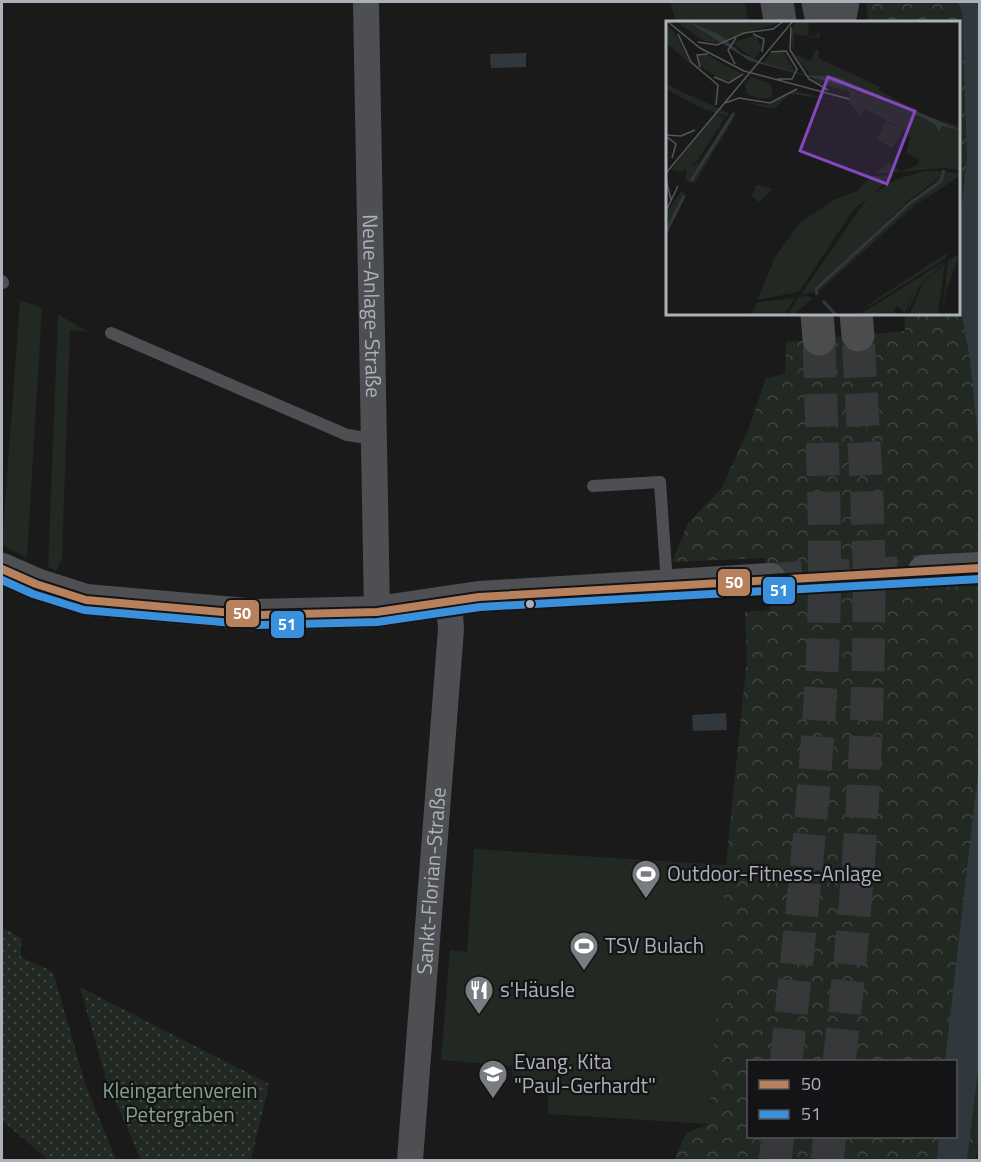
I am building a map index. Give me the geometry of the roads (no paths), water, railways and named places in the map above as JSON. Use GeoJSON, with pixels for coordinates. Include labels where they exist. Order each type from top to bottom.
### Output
{"type":"FeatureCollection","features":[{"type":"Feature","properties":{"kind":"highway"},"geometry":{"type":"LineString","coordinates":[[777,2],[780,21]]}},
{"type":"Feature","properties":{"kind":"highway"},"geometry":{"type":"LineString","coordinates":[[818,2],[822,21]]}},
{"type":"Feature","properties":{"kind":"highway"},"geometry":{"type":"LineString","coordinates":[[839,21],[843,2]]}},
{"type":"Feature","properties":{"kind":"street","name":"Neue-Anlage-Straße"},"geometry":{"type":"LineString","coordinates":[[366,2],[376,612]]}},
{"type":"Feature","properties":{"kind":"street"},"geometry":{"type":"LineString","coordinates":[[934,571],[979,568]]}},
{"type":"Feature","properties":{"kind":"street"},"geometry":{"type":"LineString","coordinates":[[2,569],[36,584],[86,600],[257,615],[376,612],[479,597],[770,579]]}},
{"type":"Feature","properties":{"kind":"street","name":"Sankt-Florian-Straße"},"geometry":{"type":"LineString","coordinates":[[410,1161],[451,629],[448,601]]}},
{"type":"Feature","properties":{"kind":"lane"},"geometry":{"type":"LineString","coordinates":[[111,333],[346,435],[373,439]]}},
{"type":"Feature","properties":{"kind":"lane"},"geometry":{"type":"LineString","coordinates":[[593,486],[660,482],[667,584]]}},
{"type":"Feature","properties":{"kind":"tunnel"},"geometry":{"type":"LineString","coordinates":[[839,1060],[857,883],[867,704],[869,554],[858,335]]}},
{"type":"Feature","properties":{"kind":"tunnel"},"geometry":{"type":"LineString","coordinates":[[786,1060],[811,815],[824,626],[823,462],[819,339]]}},
{"type":"Feature","properties":{"kind":"tunnel"},"geometry":{"type":"LineString","coordinates":[[770,579],[924,571]]}},
{"type":"Feature","properties":{"kind":"tunnel"},"geometry":{"type":"LineString","coordinates":[[775,1160],[778,1138]]}},
{"type":"Feature","properties":{"kind":"tunnel"},"geometry":{"type":"LineString","coordinates":[[827,1160],[830,1138]]}},
{"type":"Feature","properties":{"kind":"place","name":"Outdoor-Fitness-Anlage"},"geometry":{"type":"Point","coordinates":[646,900]}},
{"type":"Feature","properties":{"kind":"place","name":"TSV Bulach"},"geometry":{"type":"Point","coordinates":[584,972]}},
{"type":"Feature","properties":{"kind":"place","name":"s'Häusle"},"geometry":{"type":"Point","coordinates":[479,1016]}},
{"type":"Feature","properties":{"kind":"place","name":"Evang. Kita \"Paul-Gerhardt\""},"geometry":{"type":"Point","coordinates":[493,1100]}},
{"type":"Feature","properties":{"kind":"park label","name":"Kleingartenverein Petergraben"},"geometry":{"type":"Point","coordinates":[180,1103]}}]}
